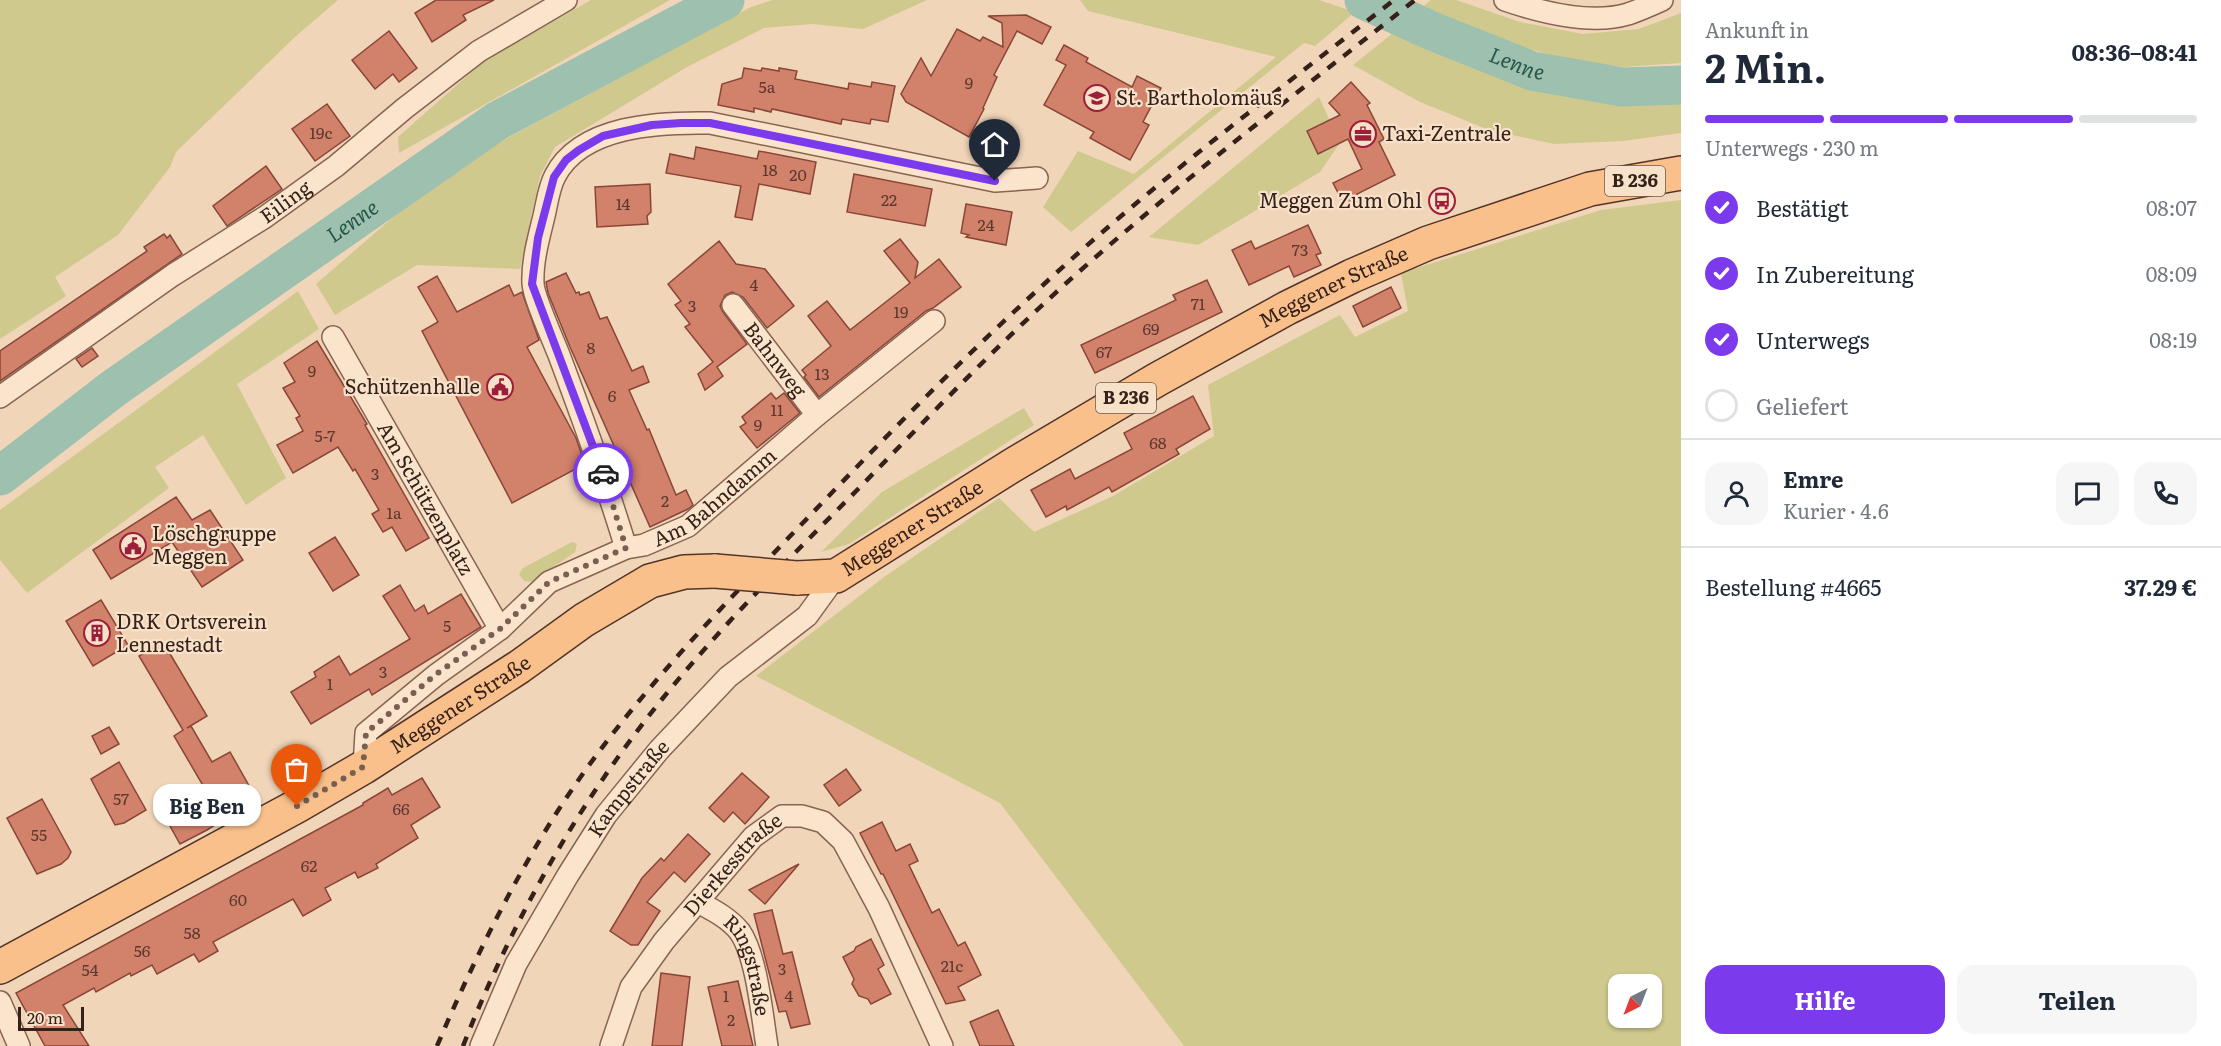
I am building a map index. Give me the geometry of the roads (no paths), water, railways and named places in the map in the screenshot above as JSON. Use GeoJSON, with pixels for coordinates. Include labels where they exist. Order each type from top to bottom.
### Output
{"type":"FeatureCollection","features":[{"type":"Feature","properties":{"kind":"main road","name":"Meggener Straße"},"geometry":{"type":"LineString","coordinates":[[0,967],[297,806],[363,767],[519,667],[584,620],[650,580],[684,572],[716,571],[797,578],[836,576],[1013,465],[1158,379],[1287,308],[1343,281],[1428,243],[1590,189],[1681,172]]}},
{"type":"Feature","properties":{"kind":"street","name":"Eiling"},"geometry":{"type":"LineString","coordinates":[[0,397],[173,275],[265,217],[336,166],[405,108],[479,51],[566,0]]}},
{"type":"Feature","properties":{"kind":"street"},"geometry":{"type":"LineString","coordinates":[[1505,0],[1536,10],[1586,18],[1626,14],[1662,0]]}},
{"type":"Feature","properties":{"kind":"street"},"geometry":{"type":"LineString","coordinates":[[626,548],[602,470],[532,284],[538,238],[554,177],[566,160],[603,136],[652,125],[710,123],[995,181],[1037,178]]}},
{"type":"Feature","properties":{"kind":"street","name":"Bahnweg"},"geometry":{"type":"LineString","coordinates":[[733,304],[817,415]]}},
{"type":"Feature","properties":{"kind":"street","name":"Am Bahndamm"},"geometry":{"type":"LineString","coordinates":[[363,767],[366,733],[427,682],[500,629],[549,582],[626,548],[644,545],[688,526],[817,415],[934,321]]}},
{"type":"Feature","properties":{"kind":"street","name":"Am Schützenplatz"},"geometry":{"type":"LineString","coordinates":[[333,337],[500,629]]}},
{"type":"Feature","properties":{"kind":"street","name":"Kampstraße"},"geometry":{"type":"LineString","coordinates":[[481,1046],[516,964],[606,815],[659,750],[728,677],[807,616],[836,576]]}},
{"type":"Feature","properties":{"kind":"street","name":"Dierkesstraße"},"geometry":{"type":"LineString","coordinates":[[611,1046],[631,987],[664,941],[753,837],[782,816],[802,816],[823,822],[843,841],[879,908],[942,1046]]}},
{"type":"Feature","properties":{"kind":"street","name":"Ringstraße"},"geometry":{"type":"LineString","coordinates":[[698,902],[722,916],[740,932],[750,954],[767,1046]]}},
{"type":"Feature","properties":{"kind":"street"},"geometry":{"type":"LineString","coordinates":[[0,1002],[19,1046]]}},
{"type":"Feature","properties":{"kind":"waterway","name":"Lenne"},"geometry":{"type":"LineString","coordinates":[[0,476],[114,388],[497,121],[725,0]]}},
{"type":"Feature","properties":{"kind":"waterway","name":"Lenne"},"geometry":{"type":"LineString","coordinates":[[1364,0],[1432,31],[1532,71],[1622,87],[1681,85]]}},
{"type":"Feature","properties":{"kind":"railway"},"geometry":{"type":"LineString","coordinates":[[437,1046],[493,925],[559,809],[587,767],[618,727],[683,650],[903,420],[1042,286],[1171,175],[1394,0]]}},
{"type":"Feature","properties":{"kind":"railway"},"geometry":{"type":"LineString","coordinates":[[463,1046],[517,925],[582,810],[658,704],[714,638],[947,398],[1061,288],[1210,161],[1415,0]]}},
{"type":"Feature","properties":{"kind":"place","name":"St. Bartholomäus"},"geometry":{"type":"Point","coordinates":[1097,98]}},
{"type":"Feature","properties":{"kind":"place","name":"Taxi-Zentrale"},"geometry":{"type":"Point","coordinates":[1363,134]}},
{"type":"Feature","properties":{"kind":"place","name":"Meggen Zum Ohl"},"geometry":{"type":"Point","coordinates":[1442,201]}},
{"type":"Feature","properties":{"kind":"place","name":"Schützenhalle"},"geometry":{"type":"Point","coordinates":[500,387]}},
{"type":"Feature","properties":{"kind":"place","name":"Löschgruppe Meggen"},"geometry":{"type":"Point","coordinates":[133,546]}},
{"type":"Feature","properties":{"kind":"place","name":"DRK Ortsverein Lennestadt"},"geometry":{"type":"Point","coordinates":[97,633]}},
{"type":"Feature","properties":{"kind":"place","name":"Big Ben"},"geometry":{"type":"Point","coordinates":[297,806]}}]}
